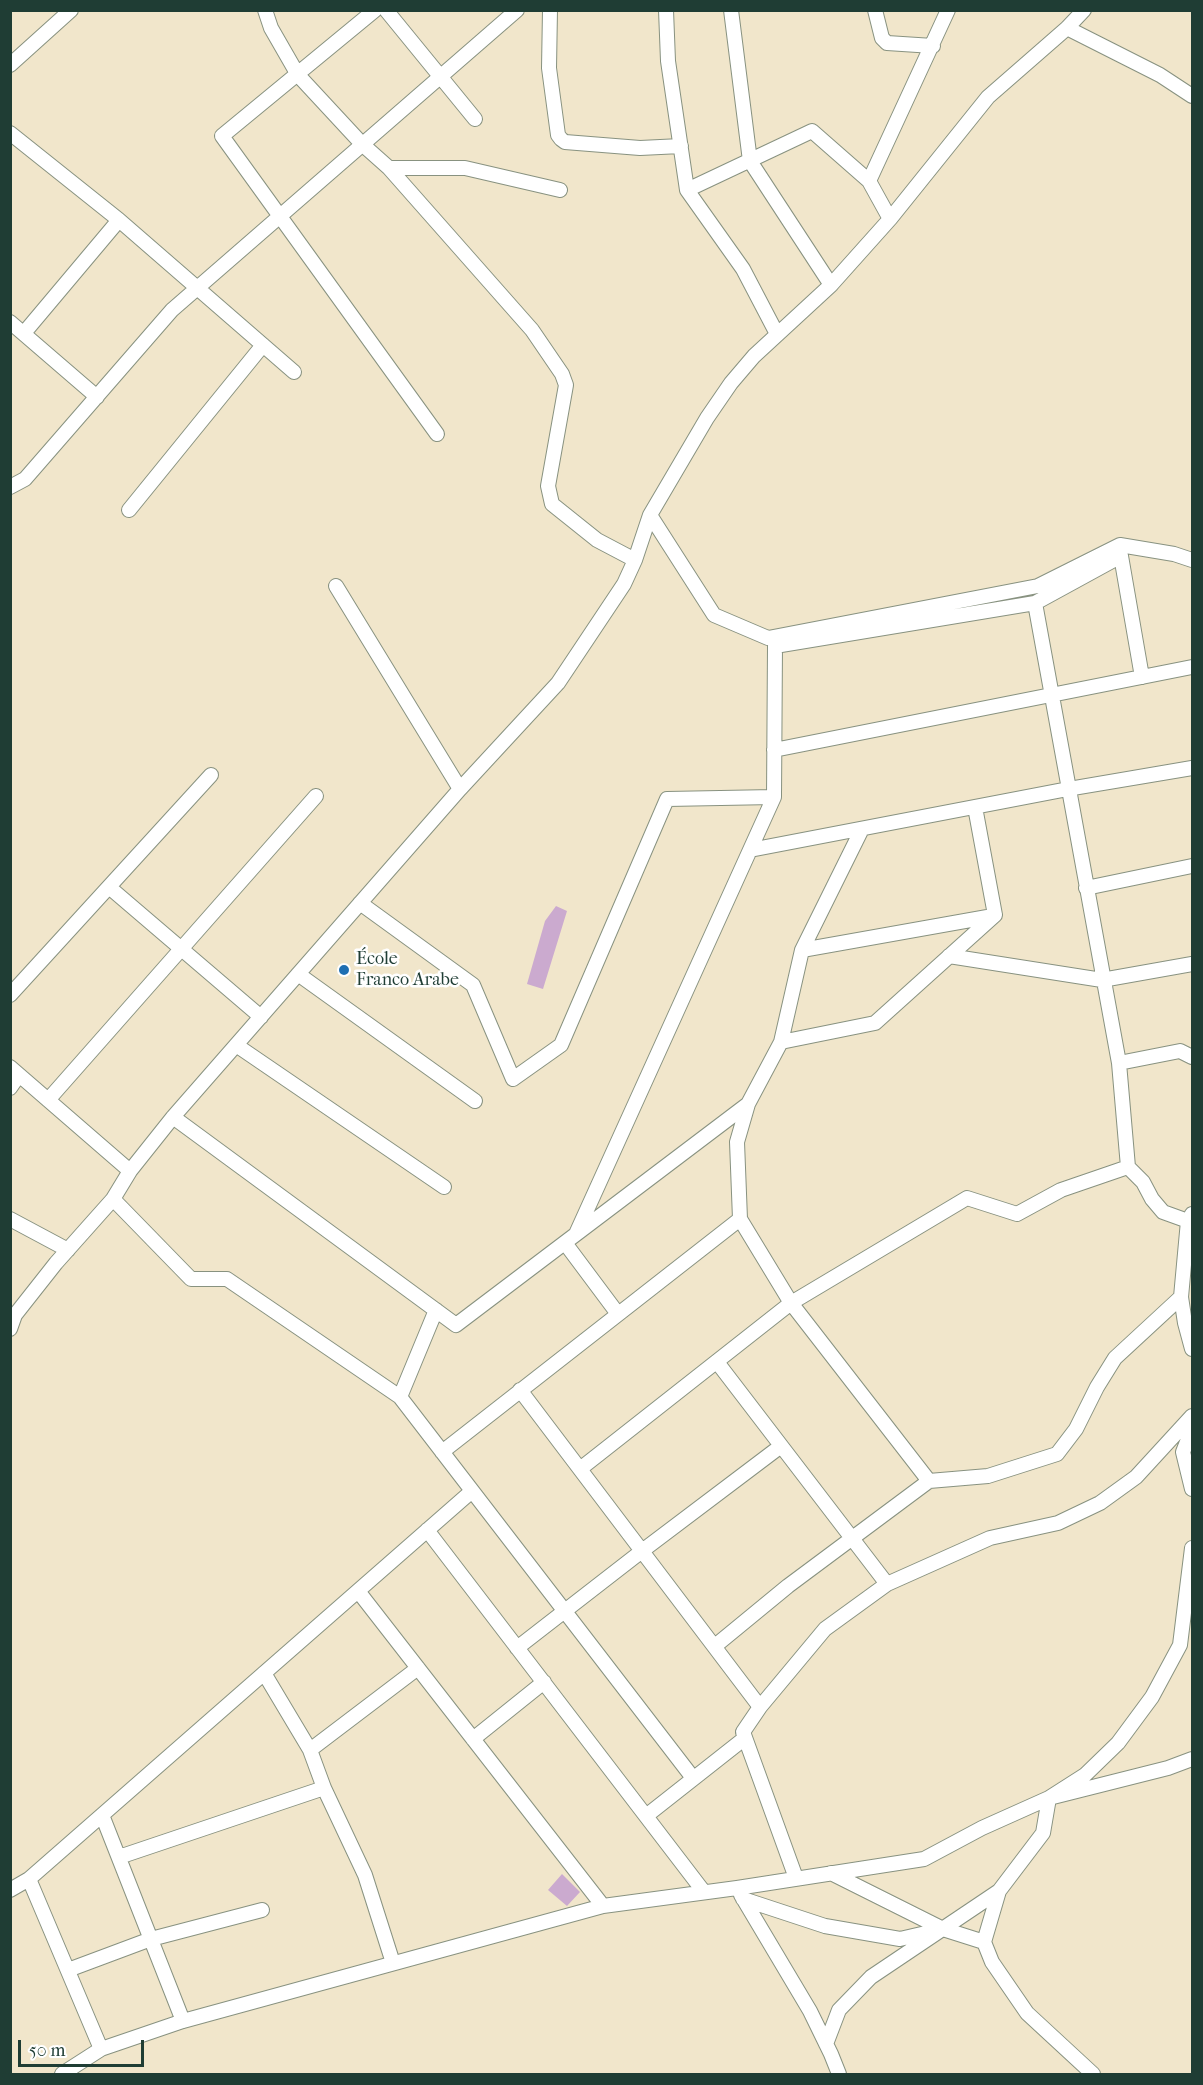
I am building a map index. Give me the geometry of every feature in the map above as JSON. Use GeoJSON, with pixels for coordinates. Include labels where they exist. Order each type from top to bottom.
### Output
{"type":"FeatureCollection","features":[{"type":"Feature","properties":{"kind":"street"},"geometry":{"type":"LineString","coordinates":[[10,65],[71,10]]}},
{"type":"Feature","properties":{"kind":"street"},"geometry":{"type":"LineString","coordinates":[[265,10],[271,28],[298,75],[362,144],[389,168],[532,330],[562,374],[566,386],[548,486],[552,504],[597,540],[635,560]]}},
{"type":"Feature","properties":{"kind":"street"},"geometry":{"type":"LineString","coordinates":[[375,10],[222,136],[437,435]]}},
{"type":"Feature","properties":{"kind":"street"},"geometry":{"type":"LineString","coordinates":[[386,10],[475,119]]}},
{"type":"Feature","properties":{"kind":"street"},"geometry":{"type":"LineString","coordinates":[[10,487],[25,479],[172,310],[517,10]]}},
{"type":"Feature","properties":{"kind":"street"},"geometry":{"type":"LineString","coordinates":[[550,10],[549,68],[558,135],[561,139],[565,142],[640,148],[681,146]]}},
{"type":"Feature","properties":{"kind":"street"},"geometry":{"type":"LineString","coordinates":[[666,10],[668,61],[687,190],[743,269],[777,334]]}},
{"type":"Feature","properties":{"kind":"street"},"geometry":{"type":"LineString","coordinates":[[731,10],[750,160],[831,285]]}},
{"type":"Feature","properties":{"kind":"street"},"geometry":{"type":"LineString","coordinates":[[875,10],[882,38],[887,43],[933,46]]}},
{"type":"Feature","properties":{"kind":"street"},"geometry":{"type":"LineString","coordinates":[[869,181],[948,10]]}},
{"type":"Feature","properties":{"kind":"street"},"geometry":{"type":"LineString","coordinates":[[10,1329],[15,1315],[113,1199],[130,1171],[173,1117],[460,789],[558,683],[624,584],[635,560],[650,515],[707,418],[731,383],[754,356],[831,285],[890,219],[988,97],[1067,28],[1084,10]]}},
{"type":"Feature","properties":{"kind":"street"},"geometry":{"type":"LineString","coordinates":[[1067,28],[1160,75],[1192,96]]}},
{"type":"Feature","properties":{"kind":"street"},"geometry":{"type":"LineString","coordinates":[[687,190],[812,131],[869,181],[890,219]]}},
{"type":"Feature","properties":{"kind":"street"},"geometry":{"type":"LineString","coordinates":[[10,133],[119,220],[294,372]]}},
{"type":"Feature","properties":{"kind":"street"},"geometry":{"type":"LineString","coordinates":[[389,168],[465,168],[560,190]]}},
{"type":"Feature","properties":{"kind":"street"},"geometry":{"type":"LineString","coordinates":[[24,333],[119,220]]}},
{"type":"Feature","properties":{"kind":"street"},"geometry":{"type":"LineString","coordinates":[[10,322],[97,397]]}},
{"type":"Feature","properties":{"kind":"street"},"geometry":{"type":"LineString","coordinates":[[129,510],[263,345]]}},
{"type":"Feature","properties":{"kind":"street"},"geometry":{"type":"LineString","coordinates":[[650,515],[714,615],[768,638],[1038,586],[1120,545],[1174,554],[1192,560]]}},
{"type":"Feature","properties":{"kind":"street"},"geometry":{"type":"LineString","coordinates":[[571,1238],[774,797],[775,646],[1035,603],[1121,556],[1143,677]]}},
{"type":"Feature","properties":{"kind":"street"},"geometry":{"type":"LineString","coordinates":[[336,586],[460,789]]}},
{"type":"Feature","properties":{"kind":"street"},"geometry":{"type":"LineString","coordinates":[[1035,603],[1102,980],[1119,1063],[1128,1167],[1143,1182],[1152,1199],[1163,1212],[1191,1218],[1181,1297],[1192,1349]]}},
{"type":"Feature","properties":{"kind":"street"},"geometry":{"type":"LineString","coordinates":[[774,750],[1192,667]]}},
{"type":"Feature","properties":{"kind":"street"},"geometry":{"type":"LineString","coordinates":[[750,850],[1068,789],[1192,768]]}},
{"type":"Feature","properties":{"kind":"street"},"geometry":{"type":"LineString","coordinates":[[10,995],[211,775]]}},
{"type":"Feature","properties":{"kind":"street"},"geometry":{"type":"LineString","coordinates":[[48,1100],[315,796]]}},
{"type":"Feature","properties":{"kind":"street"},"geometry":{"type":"LineString","coordinates":[[360,903],[473,985],[513,1079],[561,1045],[667,799],[774,797]]}},
{"type":"Feature","properties":{"kind":"street"},"geometry":{"type":"LineString","coordinates":[[975,807],[995,915]]}},
{"type":"Feature","properties":{"kind":"street"},"geometry":{"type":"LineString","coordinates":[[862,829],[802,950],[781,1042],[748,1104],[737,1142],[740,1219],[791,1303],[929,1481]]}},
{"type":"Feature","properties":{"kind":"street"},"geometry":{"type":"LineString","coordinates":[[1086,888],[1192,866]]}},
{"type":"Feature","properties":{"kind":"street"},"geometry":{"type":"LineString","coordinates":[[109,887],[261,1017]]}},
{"type":"Feature","properties":{"kind":"street"},"geometry":{"type":"LineString","coordinates":[[802,950],[995,915]]}},
{"type":"Feature","properties":{"kind":"street"},"geometry":{"type":"LineString","coordinates":[[781,1042],[874,1023],[995,915]]}},
{"type":"Feature","properties":{"kind":"street"},"geometry":{"type":"LineString","coordinates":[[949,956],[1102,980],[1192,964]]}},
{"type":"Feature","properties":{"kind":"street"},"geometry":{"type":"LineString","coordinates":[[298,974],[475,1101]]}},
{"type":"Feature","properties":{"kind":"street"},"geometry":{"type":"LineString","coordinates":[[236,1045],[444,1186]]}},
{"type":"Feature","properties":{"kind":"street"},"geometry":{"type":"LineString","coordinates":[[1119,1063],[1188,1051]]}},
{"type":"Feature","properties":{"kind":"street"},"geometry":{"type":"LineString","coordinates":[[10,1088],[15,1071],[130,1171]]}},
{"type":"Feature","properties":{"kind":"street"},"geometry":{"type":"LineString","coordinates":[[173,1117],[456,1325],[748,1104]]}},
{"type":"Feature","properties":{"kind":"street"},"geometry":{"type":"LineString","coordinates":[[580,1469],[791,1303],[967,1198],[1017,1214],[1061,1190],[1128,1167]]}},
{"type":"Feature","properties":{"kind":"street"},"geometry":{"type":"LineString","coordinates":[[113,1199],[190,1279],[227,1279],[400,1397],[693,1778]]}},
{"type":"Feature","properties":{"kind":"street"},"geometry":{"type":"LineString","coordinates":[[10,1219],[68,1250]]}},
{"type":"Feature","properties":{"kind":"street"},"geometry":{"type":"LineString","coordinates":[[442,1452],[740,1219]]}},
{"type":"Feature","properties":{"kind":"street"},"geometry":{"type":"LineString","coordinates":[[571,1238],[618,1314]]}},
{"type":"Feature","properties":{"kind":"street"},"geometry":{"type":"LineString","coordinates":[[715,1646],[788,1586],[929,1481],[988,1476],[1057,1454],[1076,1429],[1097,1386],[1115,1358],[1181,1297]]}},
{"type":"Feature","properties":{"kind":"street"},"geometry":{"type":"LineString","coordinates":[[400,1397],[436,1310]]}},
{"type":"Feature","properties":{"kind":"street"},"geometry":{"type":"LineString","coordinates":[[717,1362],[887,1584]]}},
{"type":"Feature","properties":{"kind":"street"},"geometry":{"type":"LineString","coordinates":[[520,1390],[760,1707]]}},
{"type":"Feature","properties":{"kind":"street"},"geometry":{"type":"LineString","coordinates":[[796,1878],[743,1731],[825,1629],[887,1584],[990,1538],[1058,1523],[1100,1503],[1136,1477],[1192,1416]]}},
{"type":"Feature","properties":{"kind":"street"},"geometry":{"type":"LineString","coordinates":[[1192,1429],[1183,1452],[1192,1489]]}},
{"type":"Feature","properties":{"kind":"street"},"geometry":{"type":"LineString","coordinates":[[517,1648],[781,1446]]}},
{"type":"Feature","properties":{"kind":"street"},"geometry":{"type":"LineString","coordinates":[[10,1890],[29,1879],[472,1491]]}},
{"type":"Feature","properties":{"kind":"street"},"geometry":{"type":"LineString","coordinates":[[427,1530],[704,1892]]}},
{"type":"Feature","properties":{"kind":"street"},"geometry":{"type":"LineString","coordinates":[[62,2074],[101,2049],[183,2021],[603,1906],[704,1892],[740,1893],[796,1878],[924,1859],[982,1828],[1049,1798],[1085,1775],[1118,1743],[1152,1697],[1180,1645],[1192,1548]]}},
{"type":"Feature","properties":{"kind":"street"},"geometry":{"type":"LineString","coordinates":[[358,1591],[603,1906]]}},
{"type":"Feature","properties":{"kind":"street"},"geometry":{"type":"LineString","coordinates":[[310,1749],[418,1668]]}},
{"type":"Feature","properties":{"kind":"street"},"geometry":{"type":"LineString","coordinates":[[264,1673],[310,1749],[324,1788],[364,1875],[393,1963]]}},
{"type":"Feature","properties":{"kind":"street"},"geometry":{"type":"LineString","coordinates":[[473,1739],[544,1682]]}},
{"type":"Feature","properties":{"kind":"street"},"geometry":{"type":"LineString","coordinates":[[646,1816],[745,1738]]}},
{"type":"Feature","properties":{"kind":"street"},"geometry":{"type":"LineString","coordinates":[[1049,1798],[1168,1768],[1192,1759]]}},
{"type":"Feature","properties":{"kind":"street"},"geometry":{"type":"LineString","coordinates":[[118,1857],[324,1788]]}},
{"type":"Feature","properties":{"kind":"street"},"geometry":{"type":"LineString","coordinates":[[826,2044],[839,2010],[871,1977],[999,1891],[1042,1833],[1049,1798]]}},
{"type":"Feature","properties":{"kind":"street"},"geometry":{"type":"LineString","coordinates":[[102,1815],[183,2021]]}},
{"type":"Feature","properties":{"kind":"street"},"geometry":{"type":"LineString","coordinates":[[831,1873],[944,1929],[984,1942]]}},
{"type":"Feature","properties":{"kind":"street"},"geometry":{"type":"LineString","coordinates":[[29,1879],[101,2049]]}},
{"type":"Feature","properties":{"kind":"street"},"geometry":{"type":"LineString","coordinates":[[999,1891],[984,1942],[992,1962],[1027,2013],[1093,2074]]}},
{"type":"Feature","properties":{"kind":"street"},"geometry":{"type":"LineString","coordinates":[[740,1893],[825,1926],[900,1939],[944,1929]]}},
{"type":"Feature","properties":{"kind":"street"},"geometry":{"type":"LineString","coordinates":[[740,1893],[810,2011],[839,2074]]}},
{"type":"Feature","properties":{"kind":"street"},"geometry":{"type":"LineString","coordinates":[[68,1970],[151,1939],[262,1910]]}},
{"type":"Feature","properties":{"kind":"building"},"geometry":{"type":"Polygon","coordinates":[[[556,906],[567,911],[543,989],[527,984],[545,921],[556,906]]]}},
{"type":"Feature","properties":{"kind":"building"},"geometry":{"type":"Polygon","coordinates":[[[562,1874],[580,1892],[567,1906],[548,1890],[562,1874]]]}},
{"type":"Feature","properties":{"kind":"place","name":"École Franco Arabe"},"geometry":{"type":"Point","coordinates":[344,970]}}]}
